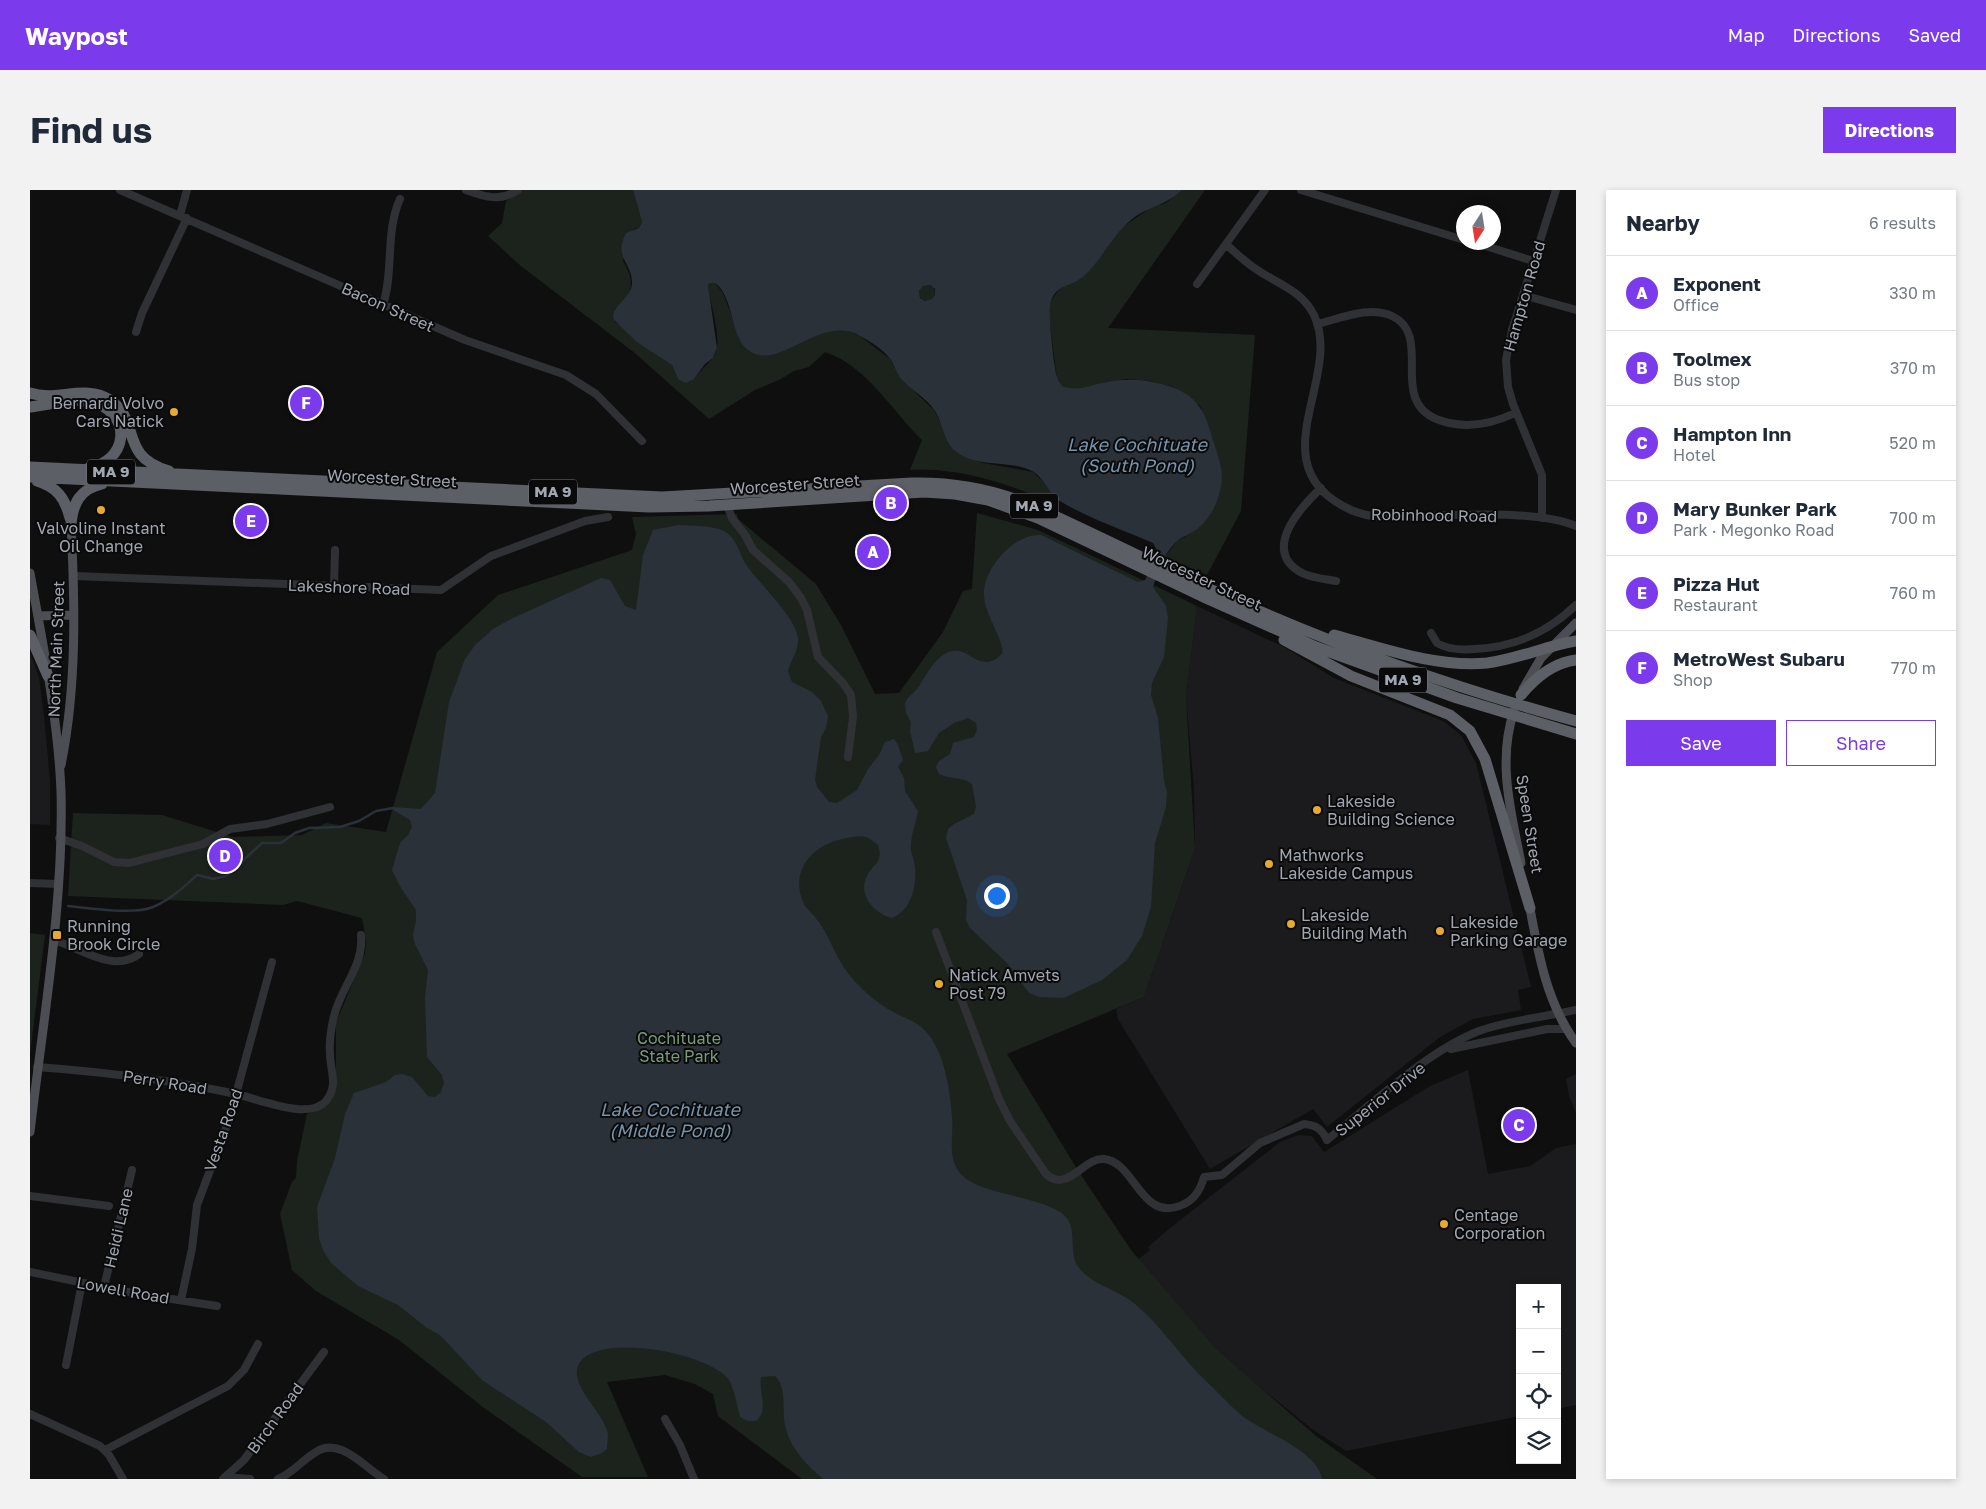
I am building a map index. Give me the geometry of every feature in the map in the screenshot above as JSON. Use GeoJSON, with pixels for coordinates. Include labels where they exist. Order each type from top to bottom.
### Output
{"type":"FeatureCollection","features":[{"type":"Feature","properties":{"kind":"highway"},"geometry":{"type":"LineString","coordinates":[[30,393],[46,396],[86,392],[105,398],[116,405],[124,416],[133,443],[144,460],[160,468],[192,476]]}},
{"type":"Feature","properties":{"kind":"highway"},"geometry":{"type":"LineString","coordinates":[[30,408],[91,401],[106,408],[114,415],[121,436],[120,446],[112,458],[97,467],[70,470]]}},
{"type":"Feature","properties":{"kind":"highway","name":"Worcester Street"},"geometry":{"type":"LineString","coordinates":[[30,467],[676,498],[938,483],[981,488],[1017,499],[1146,565]]}},
{"type":"Feature","properties":{"kind":"highway"},"geometry":{"type":"LineString","coordinates":[[30,478],[48,485],[59,493],[66,506],[71,524]]}},
{"type":"Feature","properties":{"kind":"highway","name":"Worcester Street"},"geometry":{"type":"LineString","coordinates":[[30,478],[637,506],[727,505],[918,493],[962,495],[988,500],[1026,513],[1282,621],[1441,680],[1576,722]]}},
{"type":"Feature","properties":{"kind":"highway"},"geometry":{"type":"LineString","coordinates":[[71,524],[75,503],[82,493],[96,485],[117,482]]}},
{"type":"Feature","properties":{"kind":"highway","name":"Worcester Street"},"geometry":{"type":"LineString","coordinates":[[1162,572],[1235,611],[1298,640],[1401,679],[1485,707],[1576,734]]}},
{"type":"Feature","properties":{"kind":"highway"},"geometry":{"type":"LineString","coordinates":[[1235,611],[1338,670],[1442,712],[1465,726],[1479,745],[1485,758],[1530,908]]}},
{"type":"Feature","properties":{"kind":"highway"},"geometry":{"type":"LineString","coordinates":[[1282,621],[1398,652],[1465,663],[1505,660],[1571,640]]}},
{"type":"Feature","properties":{"kind":"highway"},"geometry":{"type":"LineString","coordinates":[[30,635],[48,676]]}},
{"type":"Feature","properties":{"kind":"highway"},"geometry":{"type":"LineString","coordinates":[[1521,695],[1532,682],[1549,669],[1576,660]]}},
{"type":"Feature","properties":{"kind":"main road","name":"North Main Street"},"geometry":{"type":"LineString","coordinates":[[60,774],[68,729],[73,676],[74,576],[71,524]]}},
{"type":"Feature","properties":{"kind":"main road","name":"North Main Street"},"geometry":{"type":"LineString","coordinates":[[30,573],[48,676],[60,774],[59,838],[53,940],[30,1132]]}},
{"type":"Feature","properties":{"kind":"main road"},"geometry":{"type":"LineString","coordinates":[[38,616],[73,615]]}},
{"type":"Feature","properties":{"kind":"main road","name":"Speen Street"},"geometry":{"type":"LineString","coordinates":[[1576,623],[1571,640],[1541,658],[1521,695],[1510,725],[1506,750],[1507,785],[1545,979],[1558,1014],[1576,1043]]}},
{"type":"Feature","properties":{"kind":"street","name":"Bacon Street"},"geometry":{"type":"LineString","coordinates":[[120,190],[476,345],[571,378],[596,394],[642,442]]}},
{"type":"Feature","properties":{"kind":"street"},"geometry":{"type":"LineString","coordinates":[[136,332],[142,313],[183,217],[187,190]]}},
{"type":"Feature","properties":{"kind":"street"},"geometry":{"type":"LineString","coordinates":[[466,190],[496,198],[506,197],[518,190]]}},
{"type":"Feature","properties":{"kind":"street"},"geometry":{"type":"LineString","coordinates":[[1197,284],[1265,190]]}},
{"type":"Feature","properties":{"kind":"street"},"geometry":{"type":"LineString","coordinates":[[1301,190],[1456,238]]}},
{"type":"Feature","properties":{"kind":"street","name":"Hampton Road"},"geometry":{"type":"LineString","coordinates":[[1542,518],[1543,484],[1540,467],[1516,413],[1508,387],[1506,360],[1523,294],[1556,190]]}},
{"type":"Feature","properties":{"kind":"street"},"geometry":{"type":"LineString","coordinates":[[383,305],[389,284],[393,224],[400,199]]}},
{"type":"Feature","properties":{"kind":"street","name":"Robinhood Road"},"geometry":{"type":"LineString","coordinates":[[1226,245],[1252,267],[1297,293],[1310,308],[1317,324],[1320,352],[1306,426],[1305,444],[1308,464],[1321,488],[1328,495],[1350,509],[1377,517],[1455,515],[1542,518],[1576,526]]}},
{"type":"Feature","properties":{"kind":"street"},"geometry":{"type":"LineString","coordinates":[[1498,250],[1533,261]]}},
{"type":"Feature","properties":{"kind":"street"},"geometry":{"type":"LineString","coordinates":[[1523,294],[1576,310]]}},
{"type":"Feature","properties":{"kind":"street"},"geometry":{"type":"LineString","coordinates":[[1317,324],[1375,312],[1392,316],[1404,326],[1410,339],[1414,398],[1422,410],[1435,418],[1451,424],[1479,425],[1497,421],[1516,413]]}},
{"type":"Feature","properties":{"kind":"street"},"geometry":{"type":"LineString","coordinates":[[1321,488],[1291,523],[1285,536],[1285,551],[1291,564],[1302,573],[1336,581]]}},
{"type":"Feature","properties":{"kind":"street"},"geometry":{"type":"LineString","coordinates":[[727,505],[732,518],[745,535],[753,550],[789,582],[802,598],[807,610],[818,657],[843,683],[850,694],[852,717],[848,757]]}},
{"type":"Feature","properties":{"kind":"street","name":"Lakeshore Road"},"geometry":{"type":"LineString","coordinates":[[74,576],[441,590],[491,556],[585,521],[608,517]]}},
{"type":"Feature","properties":{"kind":"street"},"geometry":{"type":"LineString","coordinates":[[334,586],[335,550]]}},
{"type":"Feature","properties":{"kind":"street"},"geometry":{"type":"LineString","coordinates":[[1431,633],[1437,643],[1452,649],[1477,649],[1504,645],[1547,629],[1576,605]]}},
{"type":"Feature","properties":{"kind":"street"},"geometry":{"type":"LineString","coordinates":[[59,838],[76,843],[114,862],[129,863],[203,844],[230,829],[267,824],[330,807]]}},
{"type":"Feature","properties":{"kind":"street"},"geometry":{"type":"LineString","coordinates":[[30,883],[57,884]]}},
{"type":"Feature","properties":{"kind":"street","name":"Superior Drive"},"geometry":{"type":"LineString","coordinates":[[936,932],[999,1099],[1010,1121],[1046,1174],[1055,1179],[1068,1178],[1099,1159],[1105,1159],[1121,1168],[1145,1198],[1161,1206],[1178,1207],[1190,1201],[1202,1185],[1204,1177],[1222,1175],[1260,1144],[1304,1124],[1323,1131],[1327,1140],[1418,1068],[1444,1050],[1481,1031],[1576,1010]]}},
{"type":"Feature","properties":{"kind":"street","name":"Perry Road"},"geometry":{"type":"LineString","coordinates":[[38,1067],[136,1076],[236,1094],[298,1110],[310,1110],[320,1106],[328,1097],[333,1085],[330,1052],[333,1022],[340,998],[358,964],[361,935]]}},
{"type":"Feature","properties":{"kind":"street"},"geometry":{"type":"LineString","coordinates":[[53,940],[106,959],[125,960],[139,954]]}},
{"type":"Feature","properties":{"kind":"street","name":"Vesta Road"},"geometry":{"type":"LineString","coordinates":[[180,1300],[192,1249],[197,1205],[236,1094],[272,962]]}},
{"type":"Feature","properties":{"kind":"street","name":"Superior Drive"},"geometry":{"type":"LineString","coordinates":[[1444,1050],[1545,1029],[1567,1029]]}},
{"type":"Feature","properties":{"kind":"street","name":"Heidi Lane"},"geometry":{"type":"LineString","coordinates":[[104,1287],[132,1170]]}},
{"type":"Feature","properties":{"kind":"street"},"geometry":{"type":"LineString","coordinates":[[30,1196],[109,1206]]}},
{"type":"Feature","properties":{"kind":"street","name":"Lowell Road"},"geometry":{"type":"LineString","coordinates":[[30,1272],[104,1287],[217,1306]]}},
{"type":"Feature","properties":{"kind":"street"},"geometry":{"type":"LineString","coordinates":[[66,1365],[82,1283]]}},
{"type":"Feature","properties":{"kind":"street"},"geometry":{"type":"LineString","coordinates":[[105,1450],[228,1386],[244,1370],[258,1344]]}},
{"type":"Feature","properties":{"kind":"street","name":"Birch Road"},"geometry":{"type":"LineString","coordinates":[[224,1478],[244,1460],[324,1352]]}},
{"type":"Feature","properties":{"kind":"street"},"geometry":{"type":"LineString","coordinates":[[30,1414],[105,1450],[122,1479]]}},
{"type":"Feature","properties":{"kind":"street"},"geometry":{"type":"LineString","coordinates":[[665,1419],[680,1445],[693,1478]]}},
{"type":"Feature","properties":{"kind":"street"},"geometry":{"type":"LineString","coordinates":[[278,1479],[292,1471],[316,1452],[334,1447],[347,1452],[384,1479]]}},
{"type":"Feature","properties":{"kind":"street"},"geometry":{"type":"LineString","coordinates":[[224,1478],[250,1479]]}},
{"type":"Feature","properties":{"kind":"shaded area","name":"Mathworks Lakeside Campus"},"geometry":{"type":"Polygon","coordinates":[[[1197,606],[1286,648],[1334,678],[1443,721],[1461,735],[1476,763],[1531,987],[1518,990],[1521,1010],[1473,1019],[1440,1037],[1327,1127],[1313,1109],[1210,1169],[1118,1019],[1116,1009],[1144,997],[1195,848],[1194,788],[1186,697],[1197,606]]]}},
{"type":"Feature","properties":{"kind":"shaded area"},"geometry":{"type":"Polygon","coordinates":[[[30,653],[39,677],[44,716],[50,780],[50,825],[30,824],[30,653]]]}},
{"type":"Feature","properties":{"kind":"shaded area"},"geometry":{"type":"Polygon","coordinates":[[[1468,1070],[1488,1174],[1530,1166],[1556,1148],[1576,1144],[1576,1405],[1561,1408],[1561,1284],[1516,1284],[1516,1417],[1346,1451],[1312,1429],[1226,1360],[1183,1318],[1135,1262],[1150,1250],[1148,1247],[1170,1228],[1280,1142],[1298,1135],[1312,1136],[1324,1152],[1430,1086],[1468,1070]]]}},
{"type":"Feature","properties":{"kind":"shaded area"},"geometry":{"type":"Polygon","coordinates":[[[1576,1074],[1576,1113],[1569,1096],[1566,1079],[1576,1074]]]}},
{"type":"Feature","properties":{"kind":"green space"},"geometry":{"type":"Polygon","coordinates":[[[524,190],[633,190],[642,222],[639,228],[634,229],[623,261],[631,281],[631,287],[626,299],[615,309],[614,321],[672,365],[678,379],[694,379],[716,352],[716,323],[708,285],[715,283],[723,293],[741,341],[807,340],[821,332],[831,330],[845,330],[860,336],[890,359],[902,380],[934,410],[955,451],[983,463],[1033,472],[1049,487],[1055,497],[1052,503],[1018,489],[983,478],[947,471],[910,470],[922,440],[866,378],[840,359],[825,352],[809,367],[794,371],[779,380],[755,390],[709,419],[636,354],[521,266],[488,236],[502,223],[506,201],[524,190]]]}},
{"type":"Feature","properties":{"kind":"green space"},"geometry":{"type":"Polygon","coordinates":[[[1182,190],[1205,190],[1108,328],[1255,335],[1241,511],[1207,575],[1165,557],[1176,542],[1186,536],[1213,442],[1200,406],[1171,386],[1150,381],[1127,379],[1106,382],[1078,390],[1063,388],[1057,378],[1049,318],[1050,302],[1062,286],[1080,279],[1123,227],[1152,207],[1166,203],[1182,190]]]}},
{"type":"Feature","properties":{"kind":"green space"},"geometry":{"type":"Polygon","coordinates":[[[927,285],[933,287],[935,293],[933,299],[927,301],[921,299],[919,293],[921,287],[927,285]]]}},
{"type":"Feature","properties":{"kind":"green space","name":"Lake Cochituate (Middle Pond)"},"geometry":{"type":"Polygon","coordinates":[[[977,513],[1038,530],[1197,606],[1186,697],[1195,848],[1144,997],[1007,1054],[1077,1169],[1131,1250],[1216,1349],[1316,1436],[1377,1479],[802,1479],[718,1416],[713,1394],[695,1384],[665,1375],[607,1382],[648,1477],[582,1477],[484,1408],[399,1340],[316,1291],[292,1270],[280,1214],[292,1182],[296,1178],[297,1161],[307,1114],[323,1108],[336,1085],[336,1023],[365,953],[366,941],[362,918],[297,901],[283,905],[68,896],[73,813],[162,815],[233,837],[302,835],[326,823],[386,832],[437,652],[498,595],[632,550],[636,534],[632,517],[737,514],[738,519],[816,584],[842,627],[875,694],[899,693],[943,632],[963,591],[972,589],[977,513]]]}},
{"type":"Feature","properties":{"kind":"green space"},"geometry":{"type":"Polygon","coordinates":[[[30,933],[45,935],[30,1054],[30,933]]]}},
{"type":"Feature","properties":{"kind":"water","name":"Lake Cochituate (South Pond)"},"geometry":{"type":"Polygon","coordinates":[[[633,190],[1182,190],[1166,202],[1136,216],[1127,223],[1087,273],[1076,282],[1056,292],[1050,306],[1054,362],[1057,378],[1063,387],[1081,388],[1113,381],[1136,380],[1164,385],[1182,392],[1190,397],[1202,410],[1222,472],[1220,492],[1211,513],[1194,531],[1177,541],[1167,553],[1153,587],[1166,606],[1168,618],[1164,657],[1152,683],[1151,695],[1158,718],[1164,781],[1167,792],[1166,807],[1155,843],[1151,907],[1142,936],[1127,960],[1102,980],[1064,998],[1039,997],[1029,993],[1007,963],[970,928],[966,920],[967,900],[946,838],[948,829],[974,814],[976,807],[972,784],[965,780],[939,774],[936,767],[939,761],[950,754],[953,743],[974,737],[977,730],[976,723],[968,718],[954,723],[939,733],[928,751],[915,753],[910,731],[911,722],[906,713],[905,704],[936,661],[947,653],[959,651],[988,662],[1002,654],[1001,643],[987,611],[984,595],[985,585],[994,564],[1011,546],[1031,536],[1041,535],[1138,582],[1145,580],[1158,552],[1153,543],[1070,507],[1056,498],[1032,471],[1013,465],[973,460],[955,451],[949,443],[932,406],[902,380],[885,353],[862,337],[846,331],[831,331],[773,354],[760,355],[748,350],[738,336],[726,297],[715,283],[708,285],[717,348],[713,358],[705,364],[694,379],[686,383],[678,379],[672,365],[637,342],[614,320],[613,315],[617,307],[628,294],[632,284],[630,271],[622,255],[623,242],[626,233],[639,228],[642,222],[633,190]],[[930,285],[923,286],[919,291],[920,298],[925,301],[932,299],[935,295],[935,289],[930,285]]]}},
{"type":"Feature","properties":{"kind":"water","name":"Lake Cochituate (Middle Pond)"},"geometry":{"type":"Polygon","coordinates":[[[678,525],[713,528],[724,531],[732,537],[745,563],[791,620],[798,638],[796,651],[788,671],[792,682],[812,692],[821,701],[828,716],[826,728],[821,737],[815,780],[817,787],[829,802],[837,803],[857,790],[885,742],[894,739],[898,745],[903,760],[898,767],[904,778],[905,791],[918,811],[911,845],[915,869],[914,886],[905,909],[892,918],[886,916],[869,903],[864,890],[865,883],[869,872],[880,856],[878,845],[863,836],[842,839],[821,847],[806,861],[799,880],[800,890],[804,904],[821,925],[844,968],[856,983],[879,1003],[919,1025],[934,1042],[943,1062],[948,1084],[952,1116],[952,1151],[955,1165],[959,1172],[967,1180],[978,1185],[1035,1201],[1060,1212],[1066,1217],[1072,1231],[1075,1262],[1079,1268],[1091,1279],[1135,1304],[1232,1407],[1250,1421],[1300,1450],[1318,1469],[1322,1479],[823,1479],[801,1457],[792,1444],[786,1429],[782,1387],[775,1376],[761,1377],[762,1411],[756,1421],[748,1421],[740,1417],[731,1384],[718,1370],[700,1361],[677,1354],[628,1347],[605,1349],[588,1355],[578,1366],[579,1382],[608,1434],[607,1449],[591,1457],[579,1452],[546,1422],[482,1380],[440,1335],[427,1328],[398,1305],[358,1286],[331,1263],[323,1250],[319,1238],[317,1207],[335,1158],[345,1114],[354,1093],[386,1082],[395,1075],[402,1074],[412,1077],[428,1096],[435,1097],[441,1092],[444,1083],[442,1075],[427,1057],[425,997],[428,970],[414,942],[416,910],[401,888],[392,870],[400,843],[408,835],[412,827],[410,820],[393,810],[393,807],[421,809],[435,793],[449,702],[465,659],[475,645],[493,629],[511,619],[601,578],[610,580],[625,606],[636,610],[643,555],[653,530],[678,525]]]}},
{"type":"Feature","properties":{"kind":"waterway"},"geometry":{"type":"LineString","coordinates":[[68,906],[124,911],[135,911],[153,907],[171,897],[197,875],[213,879],[226,876],[262,843],[281,843],[295,833],[309,828],[340,827],[359,821],[376,811],[393,808]]}},
{"type":"Feature","properties":{"kind":"place","name":"MetroWest Subaru"},"geometry":{"type":"Point","coordinates":[306,403]}},
{"type":"Feature","properties":{"kind":"place","name":"Bernardi Volvo Cars Natick"},"geometry":{"type":"Point","coordinates":[174,412]}},
{"type":"Feature","properties":{"kind":"place","name":"Toolmex"},"geometry":{"type":"Point","coordinates":[891,503]}},
{"type":"Feature","properties":{"kind":"place","name":"Valvoline Instant Oil Change"},"geometry":{"type":"Point","coordinates":[101,510]}},
{"type":"Feature","properties":{"kind":"place","name":"Pizza Hut"},"geometry":{"type":"Point","coordinates":[251,521]}},
{"type":"Feature","properties":{"kind":"place","name":"Exponent"},"geometry":{"type":"Point","coordinates":[873,552]}},
{"type":"Feature","properties":{"kind":"place","name":"Lakeside Building Science"},"geometry":{"type":"Point","coordinates":[1317,810]}},
{"type":"Feature","properties":{"kind":"place","name":"Mary Bunker Park"},"geometry":{"type":"Point","coordinates":[225,856]}},
{"type":"Feature","properties":{"kind":"place","name":"Mathworks Lakeside Campus"},"geometry":{"type":"Point","coordinates":[1269,864]}},
{"type":"Feature","properties":{"kind":"place","name":"Lakeside Building Math"},"geometry":{"type":"Point","coordinates":[1291,924]}},
{"type":"Feature","properties":{"kind":"place","name":"Lakeside Parking Garage"},"geometry":{"type":"Point","coordinates":[1440,931]}},
{"type":"Feature","properties":{"kind":"place","name":"Running Brook Circle"},"geometry":{"type":"Point","coordinates":[57,935]}},
{"type":"Feature","properties":{"kind":"place","name":"Natick Amvets Post 79"},"geometry":{"type":"Point","coordinates":[939,984]}},
{"type":"Feature","properties":{"kind":"place","name":"Hampton Inn"},"geometry":{"type":"Point","coordinates":[1519,1125]}},
{"type":"Feature","properties":{"kind":"place","name":"Centage Corporation"},"geometry":{"type":"Point","coordinates":[1444,1224]}},
{"type":"Feature","properties":{"kind":"park label","name":"Cochituate State Park"},"geometry":{"type":"Point","coordinates":[679,1047]}}]}
